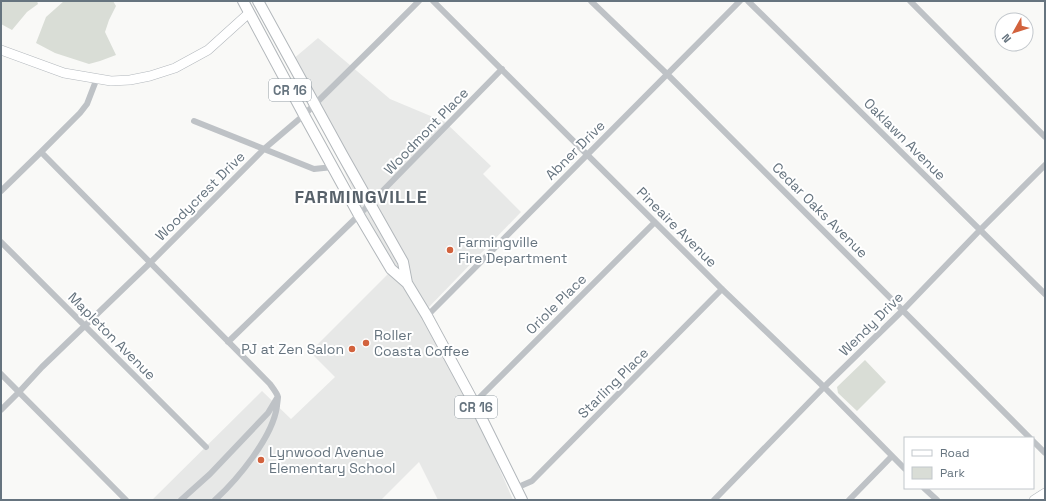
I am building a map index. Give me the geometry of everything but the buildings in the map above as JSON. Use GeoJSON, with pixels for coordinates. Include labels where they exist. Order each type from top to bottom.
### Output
{"type":"FeatureCollection","features":[{"type":"Feature","properties":{"kind":"main road","name":"CR 16"},"geometry":{"type":"LineString","coordinates":[[243,1],[359,215],[391,269],[407,282]]}},
{"type":"Feature","properties":{"kind":"main road","name":"CR 16"},"geometry":{"type":"LineString","coordinates":[[259,2],[314,104],[403,262],[407,282],[474,403],[522,500]]}},
{"type":"Feature","properties":{"kind":"street","name":"Woodycrest Drive"},"geometry":{"type":"LineString","coordinates":[[1,410],[42,367],[150,263],[264,149],[304,115],[419,1]]}},
{"type":"Feature","properties":{"kind":"street","name":"Pineaire Avenue"},"geometry":{"type":"LineString","coordinates":[[433,1],[904,468]]}},
{"type":"Feature","properties":{"kind":"street","name":"Cedar Oaks Avenue"},"geometry":{"type":"LineString","coordinates":[[591,1],[668,74],[1029,437]]}},
{"type":"Feature","properties":{"kind":"street","name":"Abner Drive"},"geometry":{"type":"LineString","coordinates":[[427,316],[740,1]]}},
{"type":"Feature","properties":{"kind":"street","name":"Oaklawn Avenue"},"geometry":{"type":"LineString","coordinates":[[748,1],[1045,294]]}},
{"type":"Feature","properties":{"kind":"street"},"geometry":{"type":"LineString","coordinates":[[910,1],[1045,136]]}},
{"type":"Feature","properties":{"kind":"street"},"geometry":{"type":"LineString","coordinates":[[1,50],[64,74],[111,81],[130,80],[150,76],[175,68],[208,50],[259,2]]}},
{"type":"Feature","properties":{"kind":"street","name":"Woodmont Place"},"geometry":{"type":"LineString","coordinates":[[228,342],[370,205],[502,69]]}},
{"type":"Feature","properties":{"kind":"street"},"geometry":{"type":"LineString","coordinates":[[1,191],[80,113],[86,104],[97,78]]}},
{"type":"Feature","properties":{"kind":"street"},"geometry":{"type":"LineString","coordinates":[[194,121],[314,169],[333,167]]}},
{"type":"Feature","properties":{"kind":"street"},"geometry":{"type":"LineString","coordinates":[[41,152],[270,384],[278,397],[277,408],[273,420],[260,447],[226,490],[215,500]]}},
{"type":"Feature","properties":{"kind":"street","name":"Wendy Drive"},"geometry":{"type":"LineString","coordinates":[[714,500],[1045,165]]}},
{"type":"Feature","properties":{"kind":"street","name":"Oriole Place"},"geometry":{"type":"LineString","coordinates":[[474,403],[655,222]]}},
{"type":"Feature","properties":{"kind":"street","name":"Mapleton Avenue"},"geometry":{"type":"LineString","coordinates":[[1,242],[206,447]]}},
{"type":"Feature","properties":{"kind":"street","name":"Starling Place"},"geometry":{"type":"LineString","coordinates":[[516,488],[532,481],[722,289]]}},
{"type":"Feature","properties":{"kind":"street"},"geometry":{"type":"LineString","coordinates":[[1,374],[126,500]]}},
{"type":"Feature","properties":{"kind":"street"},"geometry":{"type":"LineString","coordinates":[[181,500],[210,474],[268,413],[278,397]]}},
{"type":"Feature","properties":{"kind":"street"},"geometry":{"type":"LineString","coordinates":[[1034,442],[1045,453]]}},
{"type":"Feature","properties":{"kind":"street"},"geometry":{"type":"LineString","coordinates":[[849,500],[892,456]]}},
{"type":"Feature","properties":{"kind":"street"},"geometry":{"type":"LineString","coordinates":[[925,489],[937,500]]}},
{"type":"Feature","properties":{"kind":"street"},"geometry":{"type":"LineString","coordinates":[[1034,500],[1045,493]]}},
{"type":"Feature","properties":{"kind":"shaded area"},"geometry":{"type":"Polygon","coordinates":[[[318,38],[390,99],[445,122],[491,166],[483,174],[521,212],[429,307],[513,500],[438,500],[419,462],[381,500],[152,500],[262,391],[291,419],[335,377],[310,352],[391,271],[292,60],[318,38]]]}},
{"type":"Feature","properties":{"kind":"green space"},"geometry":{"type":"Polygon","coordinates":[[[1,1],[37,1],[38,4],[27,12],[12,30],[1,24],[1,1]]]}},
{"type":"Feature","properties":{"kind":"green space"},"geometry":{"type":"Polygon","coordinates":[[[64,1],[113,1],[116,6],[105,32],[116,55],[89,64],[55,53],[36,43],[46,17],[64,1]]]}},
{"type":"Feature","properties":{"kind":"green space"},"geometry":{"type":"Polygon","coordinates":[[[865,360],[886,382],[857,411],[838,393],[837,387],[865,360]]]}},
{"type":"Feature","properties":{"kind":"place","name":"Farmingville Fire Department"},"geometry":{"type":"Point","coordinates":[450,250]}},
{"type":"Feature","properties":{"kind":"place","name":"Roller Coasta Coffee"},"geometry":{"type":"Point","coordinates":[366,343]}},
{"type":"Feature","properties":{"kind":"place","name":"PJ at Zen Salon"},"geometry":{"type":"Point","coordinates":[352,349]}},
{"type":"Feature","properties":{"kind":"place","name":"Lynwood Avenue Elementary School"},"geometry":{"type":"Point","coordinates":[261,460]}},
{"type":"Feature","properties":{"kind":"district","name":"FARMINGVILLE"},"geometry":{"type":"Point","coordinates":[361,196]}}]}
